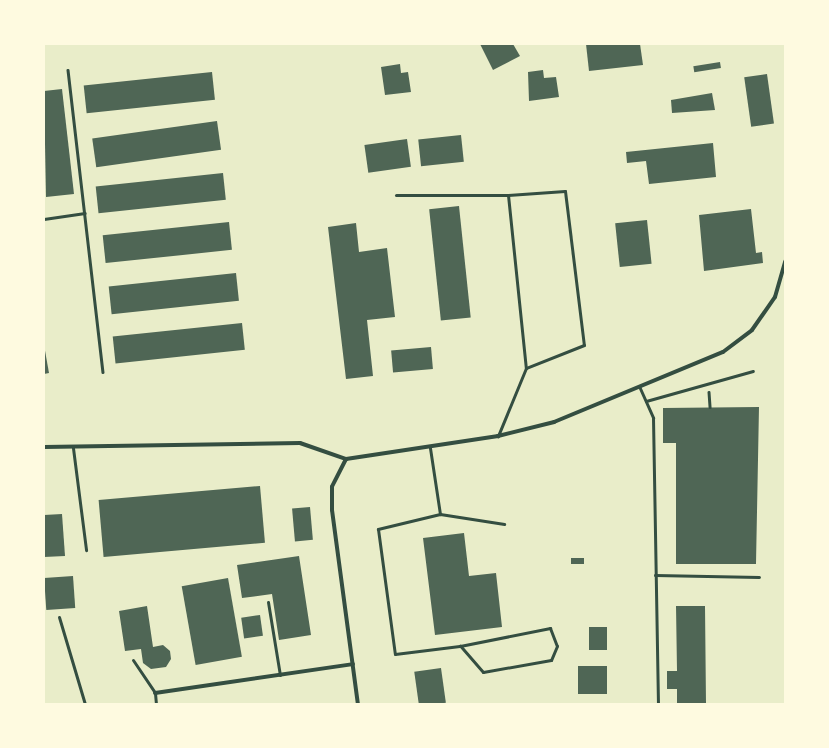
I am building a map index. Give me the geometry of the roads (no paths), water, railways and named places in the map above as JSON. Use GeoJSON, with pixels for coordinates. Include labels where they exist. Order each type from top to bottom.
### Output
{"type":"FeatureCollection","features":[{"type":"Feature","properties":{"kind":"street"},"geometry":{"type":"LineString","coordinates":[[44,447],[73,448],[300,443],[346,459],[430,448],[498,436],[554,422],[723,352],[752,330],[775,297],[785,261]]}},
{"type":"Feature","properties":{"kind":"street"},"geometry":{"type":"LineString","coordinates":[[346,459],[332,487],[332,510],[358,704]]}},
{"type":"Feature","properties":{"kind":"street"},"geometry":{"type":"LineString","coordinates":[[155,693],[353,664]]}},
{"type":"Feature","properties":{"kind":"lane"},"geometry":{"type":"LineString","coordinates":[[396,194],[508,195],[565,191],[584,345],[526,368]]}},
{"type":"Feature","properties":{"kind":"lane"},"geometry":{"type":"LineString","coordinates":[[498,436],[526,368],[508,195]]}},
{"type":"Feature","properties":{"kind":"lane"},"geometry":{"type":"LineString","coordinates":[[646,401],[753,371]]}},
{"type":"Feature","properties":{"kind":"lane"},"geometry":{"type":"LineString","coordinates":[[639,386],[653,418],[658,704]]}},
{"type":"Feature","properties":{"kind":"lane"},"geometry":{"type":"LineString","coordinates":[[73,448],[86,550]]}},
{"type":"Feature","properties":{"kind":"lane"},"geometry":{"type":"LineString","coordinates":[[430,448],[440,514]]}},
{"type":"Feature","properties":{"kind":"lane"},"geometry":{"type":"LineString","coordinates":[[460,646],[483,672],[551,660],[557,646],[550,628],[460,646],[395,654],[378,529],[440,514],[504,524]]}},
{"type":"Feature","properties":{"kind":"lane"},"geometry":{"type":"LineString","coordinates":[[655,575],[759,577]]}},
{"type":"Feature","properties":{"kind":"lane"},"geometry":{"type":"LineString","coordinates":[[268,602],[280,675]]}},
{"type":"Feature","properties":{"kind":"lane"},"geometry":{"type":"LineString","coordinates":[[59,617],[85,704]]}},
{"type":"Feature","properties":{"kind":"lane"},"geometry":{"type":"LineString","coordinates":[[133,660],[155,693],[156,704]]}}]}
